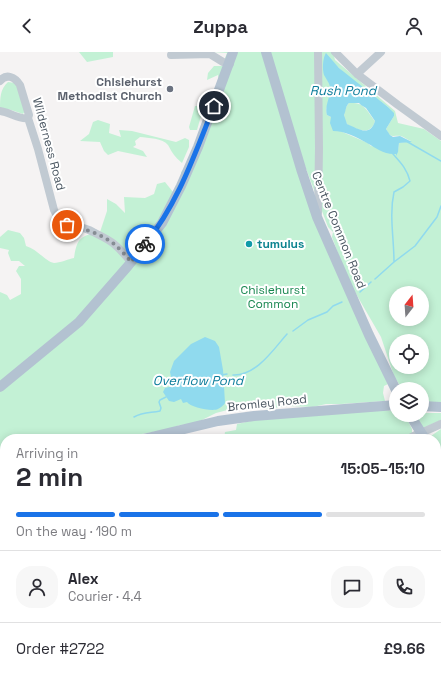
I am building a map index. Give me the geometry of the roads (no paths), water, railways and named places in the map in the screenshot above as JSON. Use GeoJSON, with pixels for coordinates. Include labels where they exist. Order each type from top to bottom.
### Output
{"type":"FeatureCollection","features":[{"type":"Feature","properties":{"kind":"main road"},"geometry":{"type":"LineString","coordinates":[[0,388],[79,322],[131,262],[162,223],[181,186],[198,147],[230,64],[233,52]]}},
{"type":"Feature","properties":{"kind":"main road","name":"Centre Common Road"},"geometry":{"type":"LineString","coordinates":[[266,52],[317,217],[369,336],[392,382]]}},
{"type":"Feature","properties":{"kind":"main road","name":"Bromley Road"},"geometry":{"type":"LineString","coordinates":[[164,434],[218,421],[254,416],[389,406]]}},
{"type":"Feature","properties":{"kind":"main road"},"geometry":{"type":"LineString","coordinates":[[429,406],[441,407]]}},
{"type":"Feature","properties":{"kind":"main road"},"geometry":{"type":"LineString","coordinates":[[414,422],[421,434]]}},
{"type":"Feature","properties":{"kind":"street"},"geometry":{"type":"LineString","coordinates":[[317,217],[320,148],[318,52]]}},
{"type":"Feature","properties":{"kind":"street"},"geometry":{"type":"LineString","coordinates":[[335,52],[357,74],[398,106],[441,136]]}},
{"type":"Feature","properties":{"kind":"street"},"geometry":{"type":"LineString","coordinates":[[357,74],[381,52]]}},
{"type":"Feature","properties":{"kind":"street"},"geometry":{"type":"LineString","coordinates":[[171,56],[210,54],[223,62],[230,64]]}},
{"type":"Feature","properties":{"kind":"street","name":"Wilderness Road"},"geometry":{"type":"LineString","coordinates":[[0,82],[4,78],[8,77],[13,78],[18,82],[29,115],[28,118],[57,217],[61,222],[67,225],[90,230],[114,244],[131,262]]}},
{"type":"Feature","properties":{"kind":"street"},"geometry":{"type":"LineString","coordinates":[[0,111],[8,112],[24,119],[28,118]]}},
{"type":"Feature","properties":{"kind":"street"},"geometry":{"type":"LineString","coordinates":[[424,434],[441,424]]}},
{"type":"Feature","properties":{"kind":"water","name":"Rush Pond"},"geometry":{"type":"Polygon","coordinates":[[[326,53],[339,68],[394,113],[394,116],[386,129],[393,137],[400,136],[412,142],[399,143],[396,156],[396,154],[380,151],[350,135],[333,131],[330,123],[331,117],[327,115],[326,112],[330,87],[323,72],[326,53]],[[349,103],[346,108],[344,115],[347,124],[363,130],[370,129],[375,121],[366,108],[359,103],[349,103]]]}},
{"type":"Feature","properties":{"kind":"water","name":"Overflow Pond"},"geometry":{"type":"Polygon","coordinates":[[[205,337],[215,341],[219,347],[223,370],[225,403],[223,406],[215,410],[197,407],[187,402],[183,403],[181,399],[174,402],[169,401],[163,392],[165,388],[173,386],[170,372],[174,361],[191,344],[205,337]]]}},
{"type":"Feature","properties":{"kind":"waterway"},"geometry":{"type":"LineString","coordinates":[[406,141],[441,161]]}},
{"type":"Feature","properties":{"kind":"waterway"},"geometry":{"type":"LineString","coordinates":[[375,279],[394,262],[392,218],[394,192],[410,181],[401,163],[393,154]]}},
{"type":"Feature","properties":{"kind":"waterway"},"geometry":{"type":"LineString","coordinates":[[394,262],[415,246],[437,217],[441,206]]}},
{"type":"Feature","properties":{"kind":"waterway"},"geometry":{"type":"LineString","coordinates":[[360,292],[371,282]]}},
{"type":"Feature","properties":{"kind":"waterway"},"geometry":{"type":"LineString","coordinates":[[293,331],[308,320],[327,312],[333,306],[342,302]]}},
{"type":"Feature","properties":{"kind":"waterway"},"geometry":{"type":"LineString","coordinates":[[233,375],[241,374],[257,367],[287,334]]}},
{"type":"Feature","properties":{"kind":"waterway"},"geometry":{"type":"LineString","coordinates":[[221,375],[227,374]]}},
{"type":"Feature","properties":{"kind":"waterway"},"geometry":{"type":"LineString","coordinates":[[134,417],[144,413],[160,411],[161,408],[159,402],[166,397]]}},
{"type":"Feature","properties":{"kind":"place","name":"Chislehurst Methodist Church"},"geometry":{"type":"Point","coordinates":[170,89]}},
{"type":"Feature","properties":{"kind":"place","name":"tumulus"},"geometry":{"type":"Point","coordinates":[249,244]}},
{"type":"Feature","properties":{"kind":"park label","name":"Chislehurst Common"},"geometry":{"type":"Point","coordinates":[273,297]}}]}
